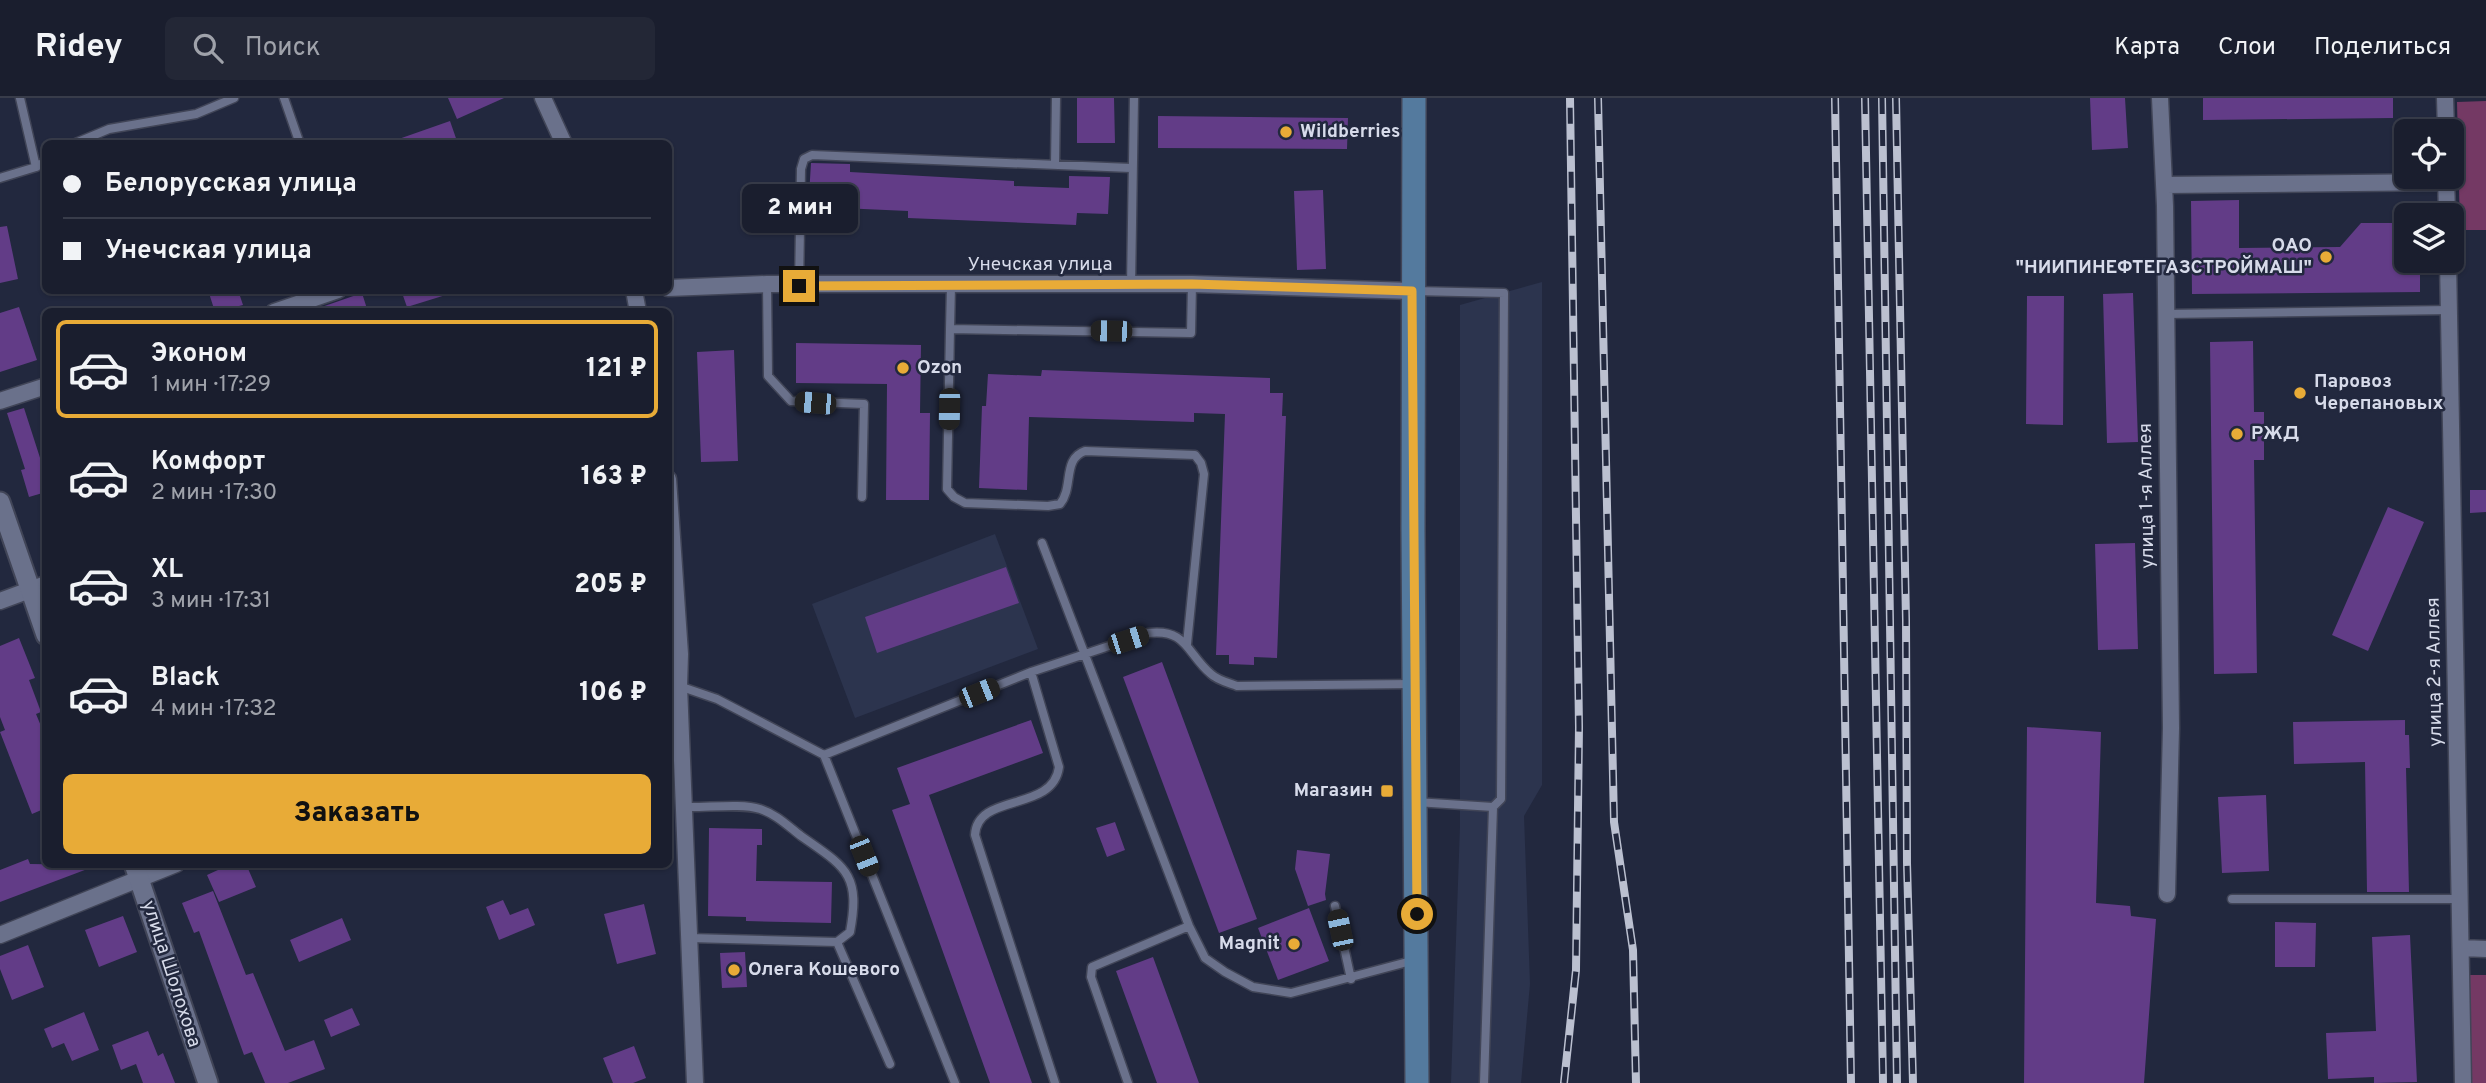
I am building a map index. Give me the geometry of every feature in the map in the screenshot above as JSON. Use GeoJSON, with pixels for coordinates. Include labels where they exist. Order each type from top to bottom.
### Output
{"type":"FeatureCollection","features":[{"type":"Feature","properties":{"kind":"main road"},"geometry":{"type":"LineString","coordinates":[[1414,98],[1412,291],[1417,1083]]}},
{"type":"Feature","properties":{"kind":"street"},"geometry":{"type":"LineString","coordinates":[[543,98],[562,140]]}},
{"type":"Feature","properties":{"kind":"street","name":"улица 1-я Аллея"},"geometry":{"type":"LineString","coordinates":[[2160,98],[2165,185],[2171,728],[2167,894]]}},
{"type":"Feature","properties":{"kind":"street"},"geometry":{"type":"LineString","coordinates":[[2445,98],[2446,119]]}},
{"type":"Feature","properties":{"kind":"street"},"geometry":{"type":"LineString","coordinates":[[2165,185],[2394,180]]}},
{"type":"Feature","properties":{"kind":"street","name":"улица 2-я Аллея"},"geometry":{"type":"LineString","coordinates":[[2448,273],[2463,1083]]}},
{"type":"Feature","properties":{"kind":"street","name":"Унечская улица"},"geometry":{"type":"LineString","coordinates":[[672,288],[767,284],[1192,284],[1412,291]]}},
{"type":"Feature","properties":{"kind":"street"},"geometry":{"type":"LineString","coordinates":[[286,308],[326,294]]}},
{"type":"Feature","properties":{"kind":"street"},"geometry":{"type":"LineString","coordinates":[[0,401],[42,387]]}},
{"type":"Feature","properties":{"kind":"street"},"geometry":{"type":"LineString","coordinates":[[0,502],[37,587],[42,614]]}},
{"type":"Feature","properties":{"kind":"street"},"geometry":{"type":"LineString","coordinates":[[0,601],[37,587]]}},
{"type":"Feature","properties":{"kind":"street"},"geometry":{"type":"LineString","coordinates":[[672,597],[674,656],[679,686],[695,1083]]}},
{"type":"Feature","properties":{"kind":"street"},"geometry":{"type":"LineString","coordinates":[[0,935],[137,872],[156,868]]}},
{"type":"Feature","properties":{"kind":"street","name":"улица Шолохова"},"geometry":{"type":"LineString","coordinates":[[137,872],[208,1083]]}},
{"type":"Feature","properties":{"kind":"street"},"geometry":{"type":"LineString","coordinates":[[2462,948],[2486,948]]}},
{"type":"Feature","properties":{"kind":"lane"},"geometry":{"type":"LineString","coordinates":[[20,98],[36,167]]}},
{"type":"Feature","properties":{"kind":"lane"},"geometry":{"type":"LineString","coordinates":[[82,140],[110,129],[196,114],[234,98]]}},
{"type":"Feature","properties":{"kind":"lane"},"geometry":{"type":"LineString","coordinates":[[284,98],[299,140]]}},
{"type":"Feature","properties":{"kind":"lane"},"geometry":{"type":"LineString","coordinates":[[1055,165],[1056,98]]}},
{"type":"Feature","properties":{"kind":"lane"},"geometry":{"type":"LineString","coordinates":[[1130,285],[1134,98]]}},
{"type":"Feature","properties":{"kind":"lane"},"geometry":{"type":"LineString","coordinates":[[799,286],[801,169],[804,159],[812,155],[1131,168]]}},
{"type":"Feature","properties":{"kind":"lane"},"geometry":{"type":"LineString","coordinates":[[0,178],[42,163]]}},
{"type":"Feature","properties":{"kind":"lane"},"geometry":{"type":"LineString","coordinates":[[767,284],[768,376],[791,401],[864,404],[862,497]]}},
{"type":"Feature","properties":{"kind":"lane"},"geometry":{"type":"LineString","coordinates":[[950,329],[1191,332],[1192,284]]}},
{"type":"Feature","properties":{"kind":"lane"},"geometry":{"type":"LineString","coordinates":[[951,286],[947,489],[965,503],[1048,506],[1060,504],[1067,495],[1070,464],[1076,454],[1086,451],[1195,455],[1201,463],[1203,474],[1187,644]]}},
{"type":"Feature","properties":{"kind":"lane"},"geometry":{"type":"LineString","coordinates":[[1412,291],[1504,293],[1501,799],[1493,807],[1484,1083]]}},
{"type":"Feature","properties":{"kind":"lane"},"geometry":{"type":"LineString","coordinates":[[2166,314],[2450,310]]}},
{"type":"Feature","properties":{"kind":"lane"},"geometry":{"type":"LineString","coordinates":[[1042,543],[1189,926],[1205,958],[1253,987],[1291,993],[1418,959]]}},
{"type":"Feature","properties":{"kind":"lane"},"geometry":{"type":"LineString","coordinates":[[824,755],[1031,672],[1086,653],[1162,632],[1175,635],[1187,644],[1212,676],[1237,687],[1415,684]]}},
{"type":"Feature","properties":{"kind":"lane"},"geometry":{"type":"LineString","coordinates":[[1031,672],[1059,767],[1057,779],[1049,789],[983,814],[975,824],[975,835],[1055,1083]]}},
{"type":"Feature","properties":{"kind":"lane"},"geometry":{"type":"LineString","coordinates":[[679,686],[717,699],[824,755],[955,1083]]}},
{"type":"Feature","properties":{"kind":"lane"},"geometry":{"type":"LineString","coordinates":[[1416,802],[1493,807]]}},
{"type":"Feature","properties":{"kind":"lane"},"geometry":{"type":"LineString","coordinates":[[684,807],[758,808],[774,815],[841,864],[853,887],[855,908],[850,932],[837,942],[690,938]]}},
{"type":"Feature","properties":{"kind":"lane"},"geometry":{"type":"LineString","coordinates":[[2232,899],[2461,899]]}},
{"type":"Feature","properties":{"kind":"lane"},"geometry":{"type":"LineString","coordinates":[[1335,906],[1350,979]]}},
{"type":"Feature","properties":{"kind":"lane"},"geometry":{"type":"LineString","coordinates":[[1128,1083],[1091,976],[1092,967],[1189,926]]}},
{"type":"Feature","properties":{"kind":"lane"},"geometry":{"type":"LineString","coordinates":[[837,942],[890,1064]]}},
{"type":"Feature","properties":{"kind":"shaded area"},"geometry":{"type":"Polygon","coordinates":[[[2486,101],[2486,230],[2464,230],[2464,203],[2459,203],[2459,189],[2464,189],[2464,119],[2457,119],[2457,102],[2486,101]]]}},
{"type":"Feature","properties":{"kind":"shaded area"},"geometry":{"type":"Polygon","coordinates":[[[1542,282],[1542,785],[1524,816],[1530,984],[1521,1083],[1451,1083],[1460,826],[1460,305],[1542,282]]]}},
{"type":"Feature","properties":{"kind":"shaded area"},"geometry":{"type":"Polygon","coordinates":[[[995,534],[1038,649],[855,718],[812,604],[995,534]]]}},
{"type":"Feature","properties":{"kind":"shaded area"},"geometry":{"type":"Polygon","coordinates":[[[2469,975],[2486,975],[2486,1083],[2471,1083],[2469,975]]]}},
{"type":"Feature","properties":{"kind":"building"},"geometry":{"type":"Polygon","coordinates":[[[448,98],[504,98],[457,119],[448,98]]]}},
{"type":"Feature","properties":{"kind":"building"},"geometry":{"type":"Polygon","coordinates":[[[1077,98],[1114,98],[1115,143],[1077,143],[1077,98]]]}},
{"type":"Feature","properties":{"kind":"building"},"geometry":{"type":"Polygon","coordinates":[[[2090,98],[2125,98],[2128,148],[2092,150],[2090,98]]]}},
{"type":"Feature","properties":{"kind":"building"},"geometry":{"type":"Polygon","coordinates":[[[2203,98],[2393,98],[2393,118],[2203,120],[2203,98]]]}},
{"type":"Feature","properties":{"kind":"building"},"geometry":{"type":"Polygon","coordinates":[[[1158,116],[1348,118],[1347,149],[1158,148],[1158,116]]]}},
{"type":"Feature","properties":{"kind":"building"},"geometry":{"type":"Polygon","coordinates":[[[450,121],[457,140],[396,140],[450,121]]]}},
{"type":"Feature","properties":{"kind":"building"},"geometry":{"type":"Polygon","coordinates":[[[811,163],[850,164],[850,172],[1014,181],[1014,186],[1069,188],[1069,176],[1110,177],[1108,214],[1077,213],[1076,225],[908,218],[908,211],[841,208],[842,197],[809,196],[811,163]]]}},
{"type":"Feature","properties":{"kind":"building"},"geometry":{"type":"Polygon","coordinates":[[[1323,190],[1326,269],[1297,270],[1294,191],[1323,190]]]}},
{"type":"Feature","properties":{"kind":"building"},"geometry":{"type":"Polygon","coordinates":[[[2239,200],[2239,248],[2340,247],[2361,223],[2394,223],[2394,273],[2420,273],[2420,292],[2192,294],[2191,201],[2239,200]]]}},
{"type":"Feature","properties":{"kind":"building"},"geometry":{"type":"Polygon","coordinates":[[[7,226],[18,279],[0,283],[0,227],[7,226]]]}},
{"type":"Feature","properties":{"kind":"building"},"geometry":{"type":"Polygon","coordinates":[[[2133,293],[2138,442],[2107,443],[2103,294],[2133,293]]]}},
{"type":"Feature","properties":{"kind":"building"},"geometry":{"type":"Polygon","coordinates":[[[209,294],[239,294],[243,305],[231,308],[214,308],[209,294]]]}},
{"type":"Feature","properties":{"kind":"building"},"geometry":{"type":"Polygon","coordinates":[[[362,294],[367,308],[319,308],[362,294]]]}},
{"type":"Feature","properties":{"kind":"building"},"geometry":{"type":"Polygon","coordinates":[[[402,294],[449,294],[407,307],[402,294]]]}},
{"type":"Feature","properties":{"kind":"building"},"geometry":{"type":"Polygon","coordinates":[[[2027,296],[2064,296],[2063,425],[2026,424],[2027,296]]]}},
{"type":"Feature","properties":{"kind":"building"},"geometry":{"type":"Polygon","coordinates":[[[19,307],[37,360],[0,372],[0,313],[19,307]]]}},
{"type":"Feature","properties":{"kind":"building"},"geometry":{"type":"Polygon","coordinates":[[[2253,341],[2254,412],[2264,412],[2264,460],[2254,460],[2257,673],[2214,674],[2210,342],[2253,341]]]}},
{"type":"Feature","properties":{"kind":"building"},"geometry":{"type":"Polygon","coordinates":[[[796,343],[921,345],[920,413],[930,413],[929,500],[886,500],[887,384],[796,383],[796,343]]]}},
{"type":"Feature","properties":{"kind":"building"},"geometry":{"type":"Polygon","coordinates":[[[734,350],[738,461],[701,462],[697,352],[734,350]]]}},
{"type":"Feature","properties":{"kind":"building"},"geometry":{"type":"Polygon","coordinates":[[[1042,370],[1270,378],[1270,393],[1283,393],[1282,416],[1286,416],[1277,658],[1254,657],[1254,665],[1229,664],[1229,655],[1216,655],[1225,414],[1194,413],[1194,422],[1029,417],[1027,490],[979,488],[982,406],[986,406],[988,374],[1041,376],[1042,370]]]}},
{"type":"Feature","properties":{"kind":"building"},"geometry":{"type":"Polygon","coordinates":[[[24,408],[42,464],[42,493],[29,497],[21,470],[25,469],[7,413],[24,408]]]}},
{"type":"Feature","properties":{"kind":"building"},"geometry":{"type":"Polygon","coordinates":[[[2470,490],[2486,490],[2486,512],[2470,513],[2470,490]]]}},
{"type":"Feature","properties":{"kind":"building"},"geometry":{"type":"Polygon","coordinates":[[[2388,507],[2424,522],[2368,651],[2332,635],[2388,507]]]}},
{"type":"Feature","properties":{"kind":"building"},"geometry":{"type":"Polygon","coordinates":[[[2135,543],[2138,649],[2098,650],[2095,544],[2135,543]]]}},
{"type":"Feature","properties":{"kind":"building"},"geometry":{"type":"Polygon","coordinates":[[[1006,567],[1019,603],[877,653],[865,617],[1006,567]]]}},
{"type":"Feature","properties":{"kind":"building"},"geometry":{"type":"Polygon","coordinates":[[[19,638],[35,678],[29,680],[41,712],[36,714],[42,728],[42,810],[32,814],[0,732],[5,730],[0,717],[0,646],[19,638]]]}},
{"type":"Feature","properties":{"kind":"building"},"geometry":{"type":"Polygon","coordinates":[[[1162,662],[1257,919],[1219,933],[1123,677],[1162,662]]]}},
{"type":"Feature","properties":{"kind":"building"},"geometry":{"type":"Polygon","coordinates":[[[1031,720],[1043,753],[929,795],[1032,1083],[990,1083],[892,810],[910,804],[897,768],[1031,720]]]}},
{"type":"Feature","properties":{"kind":"building"},"geometry":{"type":"Polygon","coordinates":[[[2405,720],[2405,735],[2409,735],[2410,768],[2406,768],[2409,892],[2367,892],[2365,762],[2294,764],[2293,722],[2405,720]]]}},
{"type":"Feature","properties":{"kind":"building"},"geometry":{"type":"Polygon","coordinates":[[[2027,727],[2101,732],[2096,903],[2130,906],[2131,916],[2156,919],[2144,1083],[2024,1083],[2027,727]]]}},
{"type":"Feature","properties":{"kind":"building"},"geometry":{"type":"Polygon","coordinates":[[[2266,795],[2269,871],[2222,873],[2218,797],[2266,795]]]}},
{"type":"Feature","properties":{"kind":"building"},"geometry":{"type":"Polygon","coordinates":[[[1115,822],[1125,850],[1107,857],[1096,828],[1115,822]]]}},
{"type":"Feature","properties":{"kind":"building"},"geometry":{"type":"Polygon","coordinates":[[[709,828],[762,829],[762,845],[757,845],[756,881],[832,882],[831,923],[746,921],[746,917],[708,916],[709,828]]]}},
{"type":"Feature","properties":{"kind":"building"},"geometry":{"type":"Polygon","coordinates":[[[1297,850],[1330,854],[1326,900],[1308,906],[1295,869],[1297,850]]]}},
{"type":"Feature","properties":{"kind":"building"},"geometry":{"type":"Polygon","coordinates":[[[28,859],[30,864],[42,864],[42,868],[90,868],[0,902],[0,870],[28,859]]]}},
{"type":"Feature","properties":{"kind":"building"},"geometry":{"type":"Polygon","coordinates":[[[222,868],[248,868],[256,887],[219,902],[207,875],[222,868]]]}},
{"type":"Feature","properties":{"kind":"building"},"geometry":{"type":"Polygon","coordinates":[[[213,891],[246,975],[253,973],[285,1051],[314,1040],[325,1069],[288,1083],[265,1083],[252,1052],[244,1055],[199,931],[194,933],[182,903],[213,891]]]}},
{"type":"Feature","properties":{"kind":"building"},"geometry":{"type":"Polygon","coordinates":[[[503,900],[510,915],[528,908],[535,925],[499,940],[486,907],[503,900]]]}},
{"type":"Feature","properties":{"kind":"building"},"geometry":{"type":"Polygon","coordinates":[[[644,904],[656,954],[617,964],[604,914],[644,904]]]}},
{"type":"Feature","properties":{"kind":"building","name":"Magnit"},"geometry":{"type":"Polygon","coordinates":[[[1309,908],[1329,961],[1278,980],[1258,928],[1309,908]]]}},
{"type":"Feature","properties":{"kind":"building"},"geometry":{"type":"Polygon","coordinates":[[[123,916],[137,952],[99,967],[85,930],[123,916]]]}},
{"type":"Feature","properties":{"kind":"building"},"geometry":{"type":"Polygon","coordinates":[[[342,918],[351,940],[299,962],[290,940],[342,918]]]}},
{"type":"Feature","properties":{"kind":"building"},"geometry":{"type":"Polygon","coordinates":[[[2275,922],[2316,923],[2315,967],[2275,967],[2275,922]]]}},
{"type":"Feature","properties":{"kind":"building"},"geometry":{"type":"Polygon","coordinates":[[[2410,935],[2417,1082],[2374,1083],[2374,1077],[2328,1079],[2326,1033],[2376,1031],[2372,937],[2410,935]]]}},
{"type":"Feature","properties":{"kind":"building"},"geometry":{"type":"Polygon","coordinates":[[[28,945],[44,987],[12,1000],[0,969],[0,956],[28,945]]]}},
{"type":"Feature","properties":{"kind":"building","name":"Олега Кошевого"},"geometry":{"type":"Polygon","coordinates":[[[745,952],[747,987],[722,988],[720,953],[745,952]]]}},
{"type":"Feature","properties":{"kind":"building"},"geometry":{"type":"Polygon","coordinates":[[[1153,957],[1199,1083],[1157,1083],[1116,971],[1153,957]]]}},
{"type":"Feature","properties":{"kind":"building"},"geometry":{"type":"Polygon","coordinates":[[[352,1008],[360,1025],[331,1037],[324,1020],[352,1008]]]}},
{"type":"Feature","properties":{"kind":"building"},"geometry":{"type":"Polygon","coordinates":[[[84,1012],[99,1050],[72,1061],[64,1043],[52,1048],[44,1029],[84,1012]]]}},
{"type":"Feature","properties":{"kind":"building"},"geometry":{"type":"Polygon","coordinates":[[[148,1031],[158,1056],[163,1053],[175,1083],[143,1083],[136,1064],[121,1070],[112,1045],[148,1031]]]}},
{"type":"Feature","properties":{"kind":"building"},"geometry":{"type":"Polygon","coordinates":[[[634,1046],[646,1078],[633,1083],[613,1083],[603,1058],[634,1046]]]}},
{"type":"Feature","properties":{"kind":"railway"},"geometry":{"type":"LineString","coordinates":[[1564,1083],[1576,970],[1579,727],[1570,98]]}},
{"type":"Feature","properties":{"kind":"railway"},"geometry":{"type":"LineString","coordinates":[[1598,98],[1614,822],[1633,950],[1636,1083]]}},
{"type":"Feature","properties":{"kind":"railway"},"geometry":{"type":"LineString","coordinates":[[1835,98],[1851,1083]]}},
{"type":"Feature","properties":{"kind":"railway"},"geometry":{"type":"LineString","coordinates":[[1865,98],[1883,1083]]}},
{"type":"Feature","properties":{"kind":"railway"},"geometry":{"type":"LineString","coordinates":[[1882,98],[1897,1083]]}},
{"type":"Feature","properties":{"kind":"railway"},"geometry":{"type":"LineString","coordinates":[[1896,98],[1906,620],[1907,863],[1913,1083]]}},
{"type":"Feature","properties":{"kind":"place","name":"Wildberries"},"geometry":{"type":"Point","coordinates":[1286,132]}},
{"type":"Feature","properties":{"kind":"place","name":"ОАО \"НИИПИНЕФТЕГАЗСТРОЙМАШ\""},"geometry":{"type":"Point","coordinates":[2326,257]}},
{"type":"Feature","properties":{"kind":"place","name":"Ozon"},"geometry":{"type":"Point","coordinates":[903,368]}},
{"type":"Feature","properties":{"kind":"place","name":"Паровоз Черепановых"},"geometry":{"type":"Point","coordinates":[2300,393]}},
{"type":"Feature","properties":{"kind":"place","name":"РЖД"},"geometry":{"type":"Point","coordinates":[2237,434]}},
{"type":"Feature","properties":{"kind":"place","name":"Магазин"},"geometry":{"type":"Point","coordinates":[1387,791]}},
{"type":"Feature","properties":{"kind":"place","name":"Magnit"},"geometry":{"type":"Point","coordinates":[1294,944]}},
{"type":"Feature","properties":{"kind":"place","name":"Олега Кошевого"},"geometry":{"type":"Point","coordinates":[734,970]}},
{"type":"Feature","properties":{"kind":"route"},"geometry":{"type":"LineString","coordinates":[[799,286],[1192,284],[1412,291],[1417,914]]}}]}
